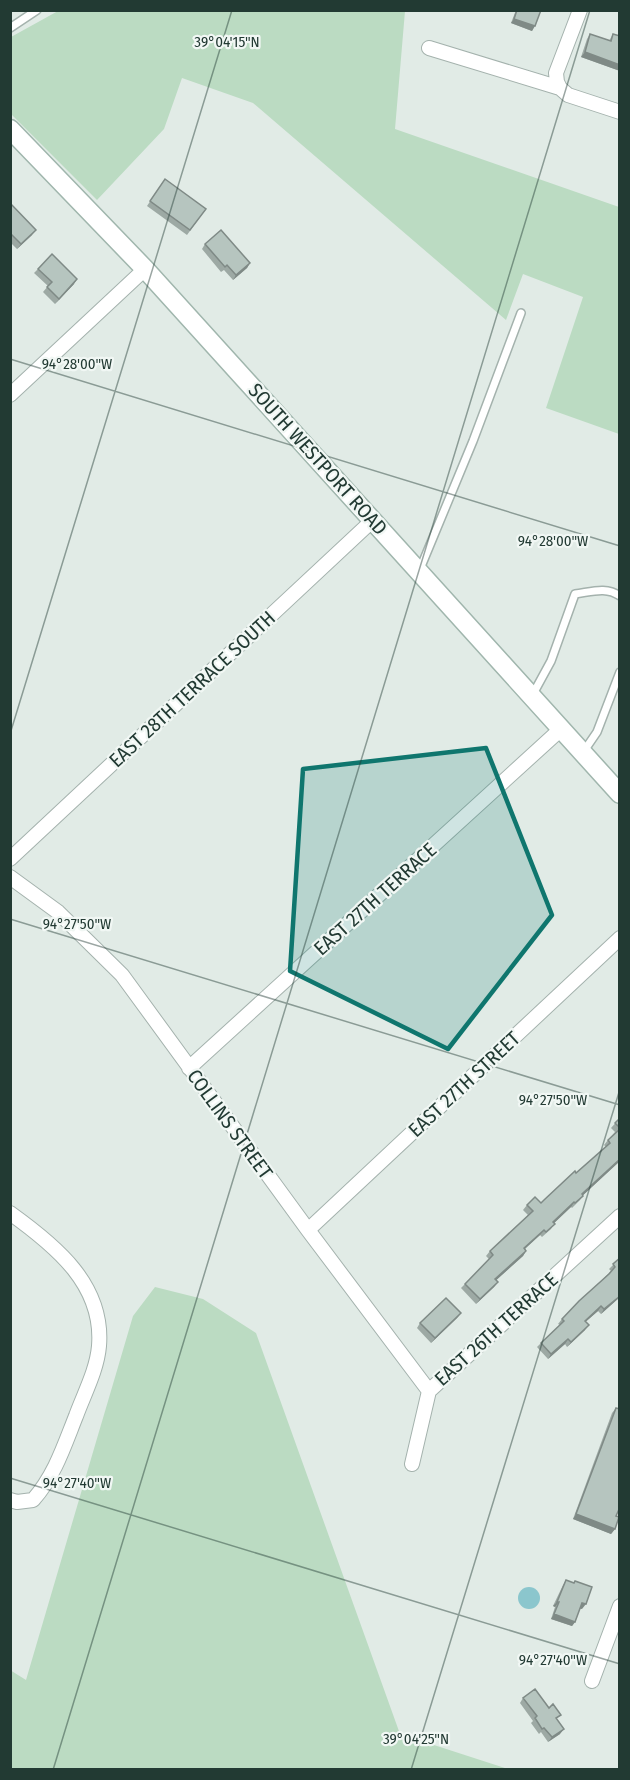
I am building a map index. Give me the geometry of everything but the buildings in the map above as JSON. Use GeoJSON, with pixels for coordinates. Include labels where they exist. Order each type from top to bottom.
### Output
{"type":"FeatureCollection","features":[{"type":"Feature","properties":{"kind":"street"},"geometry":{"type":"LineString","coordinates":[[580,10],[556,73],[557,82],[568,95],[620,112]]}},
{"type":"Feature","properties":{"kind":"street"},"geometry":{"type":"LineString","coordinates":[[429,48],[560,88]]}},
{"type":"Feature","properties":{"kind":"street","name":"SOUTH WESTPORT ROAD"},"geometry":{"type":"LineString","coordinates":[[10,129],[145,269],[620,794]]}},
{"type":"Feature","properties":{"kind":"street"},"geometry":{"type":"LineString","coordinates":[[10,395],[145,269]]}},
{"type":"Feature","properties":{"kind":"street","name":"EAST 28TH TERRACE SOUTH"},"geometry":{"type":"LineString","coordinates":[[10,859],[373,520]]}},
{"type":"Feature","properties":{"kind":"street","name":"EAST 27TH TERRACE"},"geometry":{"type":"LineString","coordinates":[[189,1068],[561,729]]}},
{"type":"Feature","properties":{"kind":"street","name":"COLLINS STREET"},"geometry":{"type":"LineString","coordinates":[[10,877],[57,912],[122,975],[429,1391]]}},
{"type":"Feature","properties":{"kind":"street","name":"EAST 27TH STREET"},"geometry":{"type":"LineString","coordinates":[[308,1230],[620,938]]}},
{"type":"Feature","properties":{"kind":"street"},"geometry":{"type":"LineString","coordinates":[[10,1213],[32,1228],[73,1266],[88,1290],[99,1325],[99,1347],[94,1369],[56,1468],[46,1486],[33,1500],[10,1500]]}},
{"type":"Feature","properties":{"kind":"street","name":"EAST 26TH TERRACE"},"geometry":{"type":"LineString","coordinates":[[412,1464],[429,1391],[620,1216]]}},
{"type":"Feature","properties":{"kind":"street"},"geometry":{"type":"LineString","coordinates":[[592,1681],[620,1606]]}},
{"type":"Feature","properties":{"kind":"lane"},"geometry":{"type":"LineString","coordinates":[[10,28],[37,10]]}},
{"type":"Feature","properties":{"kind":"lane"},"geometry":{"type":"LineString","coordinates":[[419,571],[473,441],[521,314]]}},
{"type":"Feature","properties":{"kind":"lane"},"geometry":{"type":"LineString","coordinates":[[532,696],[550,661],[575,594],[602,590],[611,591],[620,597]]}},
{"type":"Feature","properties":{"kind":"lane"},"geometry":{"type":"LineString","coordinates":[[583,753],[597,732],[620,672]]}},
{"type":"Feature","properties":{"kind":"highlighted area"},"geometry":{"type":"Polygon","coordinates":[[[486,748],[552,915],[448,1049],[290,971],[303,769],[486,748]]]}},
{"type":"Feature","properties":{"kind":"green space"},"geometry":{"type":"Polygon","coordinates":[[[58,11],[405,11],[395,129],[619,207],[619,434],[546,408],[583,297],[523,274],[506,320],[253,103],[182,78],[164,129],[97,200],[11,114],[11,37],[58,11]]]}},
{"type":"Feature","properties":{"kind":"green space"},"geometry":{"type":"Polygon","coordinates":[[[155,1287],[203,1299],[256,1333],[400,1734],[508,1769],[11,1769],[10,1670],[26,1680],[133,1316],[155,1287]]]}},
{"type":"Feature","properties":{"kind":"water"},"geometry":{"type":"Polygon","coordinates":[[[529,1587],[537,1590],[540,1598],[537,1606],[529,1609],[521,1606],[518,1598],[521,1590],[529,1587]]]}}]}
